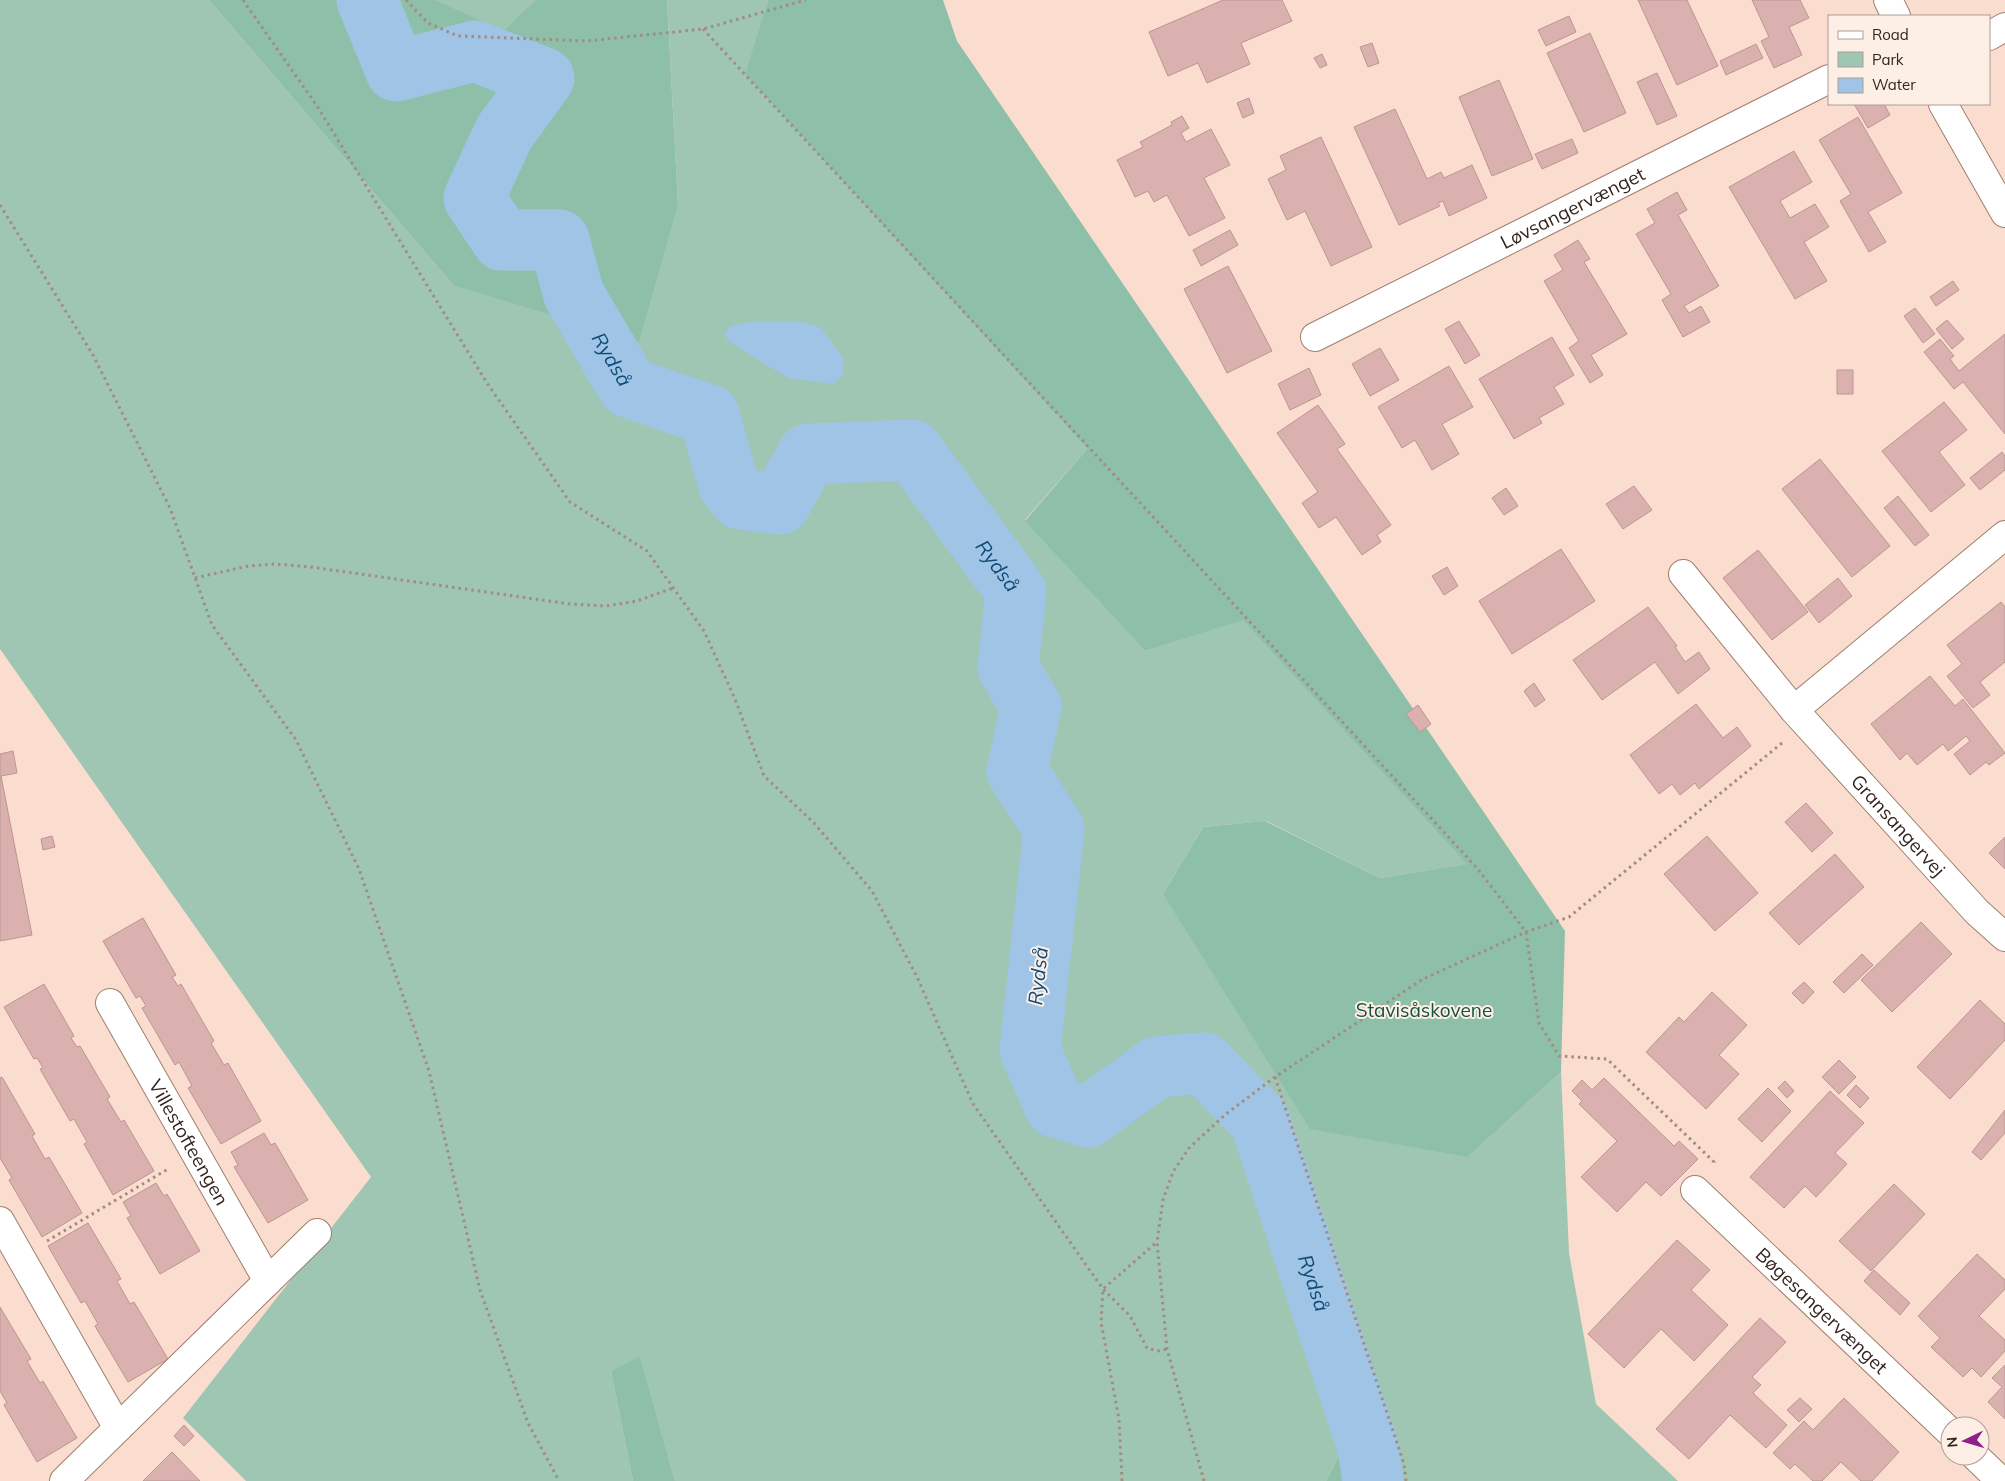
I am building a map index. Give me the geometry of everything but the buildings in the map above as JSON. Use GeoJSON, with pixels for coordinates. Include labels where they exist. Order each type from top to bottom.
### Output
{"type":"FeatureCollection","features":[{"type":"Feature","properties":{"kind":"street"},"geometry":{"type":"LineString","coordinates":[[1888,0],[1896,15]]}},
{"type":"Feature","properties":{"kind":"street"},"geometry":{"type":"LineString","coordinates":[[1990,35],[2005,27]]}},
{"type":"Feature","properties":{"kind":"street","name":"Løvsangervænget"},"geometry":{"type":"LineString","coordinates":[[1315,337],[1828,80]]}},
{"type":"Feature","properties":{"kind":"street"},"geometry":{"type":"LineString","coordinates":[[1944,105],[2005,213]]}},
{"type":"Feature","properties":{"kind":"street"},"geometry":{"type":"LineString","coordinates":[[1794,710],[2005,535]]}},
{"type":"Feature","properties":{"kind":"street","name":"Gransangervej"},"geometry":{"type":"LineString","coordinates":[[1683,574],[1794,710],[1977,912],[2005,937]]}},
{"type":"Feature","properties":{"kind":"street","name":"Villestofteengen"},"geometry":{"type":"LineString","coordinates":[[110,1003],[268,1281]]}},
{"type":"Feature","properties":{"kind":"street","name":"Bøgesangervænget"},"geometry":{"type":"LineString","coordinates":[[1694,1190],[1940,1423]]}},
{"type":"Feature","properties":{"kind":"street"},"geometry":{"type":"LineString","coordinates":[[0,1221],[118,1428]]}},
{"type":"Feature","properties":{"kind":"street"},"geometry":{"type":"LineString","coordinates":[[64,1481],[317,1233]]}},
{"type":"Feature","properties":{"kind":"street"},"geometry":{"type":"LineString","coordinates":[[1985,1466],[2001,1481]]}},
{"type":"Feature","properties":{"kind":"path"},"geometry":{"type":"LineString","coordinates":[[243,0],[317,106],[487,383],[570,502],[647,551],[704,631],[735,698],[764,776],[814,823],[872,891],[917,977],[973,1104],[1103,1289],[1130,1316],[1147,1348],[1157,1351],[1167,1349]]}},
{"type":"Feature","properties":{"kind":"path"},"geometry":{"type":"LineString","coordinates":[[406,0],[428,23],[458,36],[587,41],[703,29],[806,0]]}},
{"type":"Feature","properties":{"kind":"path"},"geometry":{"type":"LineString","coordinates":[[703,29],[1470,860],[1526,932],[1539,1023],[1559,1056],[1608,1059],[1714,1162],[1694,1190]]}},
{"type":"Feature","properties":{"kind":"path"},"geometry":{"type":"LineString","coordinates":[[0,205],[93,355],[170,508],[212,625],[296,740],[360,869],[429,1071],[480,1290],[528,1423],[559,1481]]}},
{"type":"Feature","properties":{"kind":"path"},"geometry":{"type":"LineString","coordinates":[[195,578],[248,566],[275,564],[570,604],[606,606],[637,601],[673,588]]}},
{"type":"Feature","properties":{"kind":"path"},"geometry":{"type":"LineString","coordinates":[[1204,1481],[1167,1349],[1157,1242],[1163,1200],[1173,1172],[1189,1148],[1226,1114],[1275,1077],[1422,979],[1526,932],[1570,917],[1785,740],[1794,710]]}},
{"type":"Feature","properties":{"kind":"path"},"geometry":{"type":"LineString","coordinates":[[1275,1077],[1404,1464],[1406,1481]]}},
{"type":"Feature","properties":{"kind":"path"},"geometry":{"type":"LineString","coordinates":[[20,1257],[196,1152]]}},
{"type":"Feature","properties":{"kind":"path"},"geometry":{"type":"LineString","coordinates":[[1122,1481],[1119,1419],[1101,1322],[1103,1289],[1157,1242]]}},
{"type":"Feature","properties":{"kind":"green space"},"geometry":{"type":"Polygon","coordinates":[[[0,0],[209,0],[453,285],[678,204],[667,0],[768,0],[746,76],[1087,449],[1025,520],[1145,651],[1243,619],[1468,864],[1380,878],[1266,821],[1203,827],[1163,894],[1468,1157],[1561,1072],[1569,1253],[1596,1404],[1678,1481],[1399,1481],[1396,1459],[1338,1458],[1326,1481],[675,1481],[640,1357],[611,1371],[633,1481],[246,1481],[183,1418],[371,1177],[0,649],[0,0]]]}},
{"type":"Feature","properties":{"kind":"green space"},"geometry":{"type":"Polygon","coordinates":[[[209,0],[436,0],[504,31],[535,0],[667,0],[678,204],[639,342],[453,285],[209,0]]]}},
{"type":"Feature","properties":{"kind":"green space"},"geometry":{"type":"Polygon","coordinates":[[[436,0],[535,0],[505,32],[436,0]]]}},
{"type":"Feature","properties":{"kind":"green space","name":"Stavisåskovene"},"geometry":{"type":"Polygon","coordinates":[[[768,0],[943,0],[957,41],[1565,931],[1561,1072],[1468,1157],[1310,1129],[1163,894],[1203,827],[1265,821],[1380,878],[1467,864],[1243,620],[1145,651],[1025,521],[1087,449],[745,75],[768,0]]]}},
{"type":"Feature","properties":{"kind":"green space"},"geometry":{"type":"Polygon","coordinates":[[[640,1356],[675,1481],[633,1481],[611,1371],[640,1356]]]}},
{"type":"Feature","properties":{"kind":"green space"},"geometry":{"type":"Polygon","coordinates":[[[1338,1458],[1396,1459],[1399,1481],[1326,1481],[1338,1458]]]}},
{"type":"Feature","properties":{"kind":"water"},"geometry":{"type":"Polygon","coordinates":[[[751,322],[803,322],[821,328],[843,358],[843,375],[833,384],[788,378],[728,341],[725,334],[730,326],[751,322]]]}},
{"type":"Feature","properties":{"kind":"waterway","name":"Rydså"},"geometry":{"type":"LineString","coordinates":[[367,0],[396,71],[475,51],[544,78],[504,133],[474,198],[502,240],[559,240],[574,295],[628,387],[709,415],[728,483],[740,499],[780,504],[808,454],[912,450],[1016,591],[1008,668],[1031,706],[1017,771],[1054,829],[1030,1050],[1055,1107],[1088,1117],[1157,1067],[1204,1063],[1260,1121],[1368,1447],[1373,1481]]}}]}
